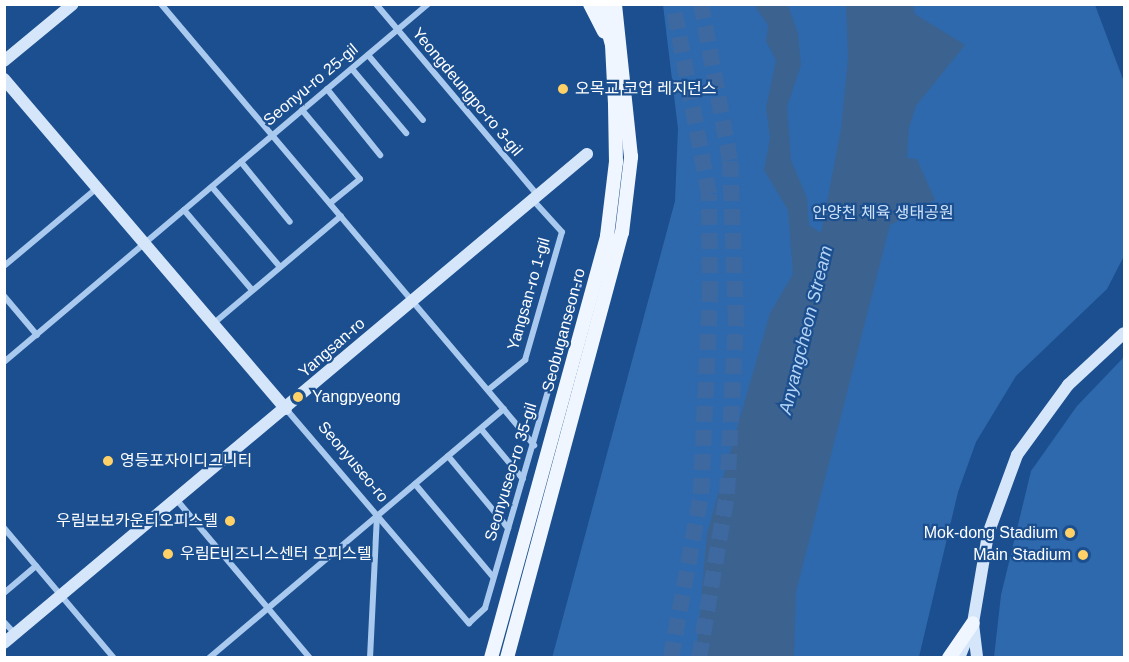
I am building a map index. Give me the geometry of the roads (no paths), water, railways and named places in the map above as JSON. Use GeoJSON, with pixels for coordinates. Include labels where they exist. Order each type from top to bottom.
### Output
{"type":"FeatureCollection","features":[{"type":"Feature","properties":{"kind":"main road"},"geometry":{"type":"LineString","coordinates":[[590,4],[617,42]]}},
{"type":"Feature","properties":{"kind":"main road","name":"Seobuganseon-ro"},"geometry":{"type":"LineString","coordinates":[[507,657],[621,233],[631,157],[617,42],[601,4]]}},
{"type":"Feature","properties":{"kind":"main road","name":"Seobuganseon-ro"},"geometry":{"type":"LineString","coordinates":[[491,657],[607,236],[616,162],[615,4]]}},
{"type":"Feature","properties":{"kind":"main road"},"geometry":{"type":"LineString","coordinates":[[617,42],[623,4]]}},
{"type":"Feature","properties":{"kind":"main road"},"geometry":{"type":"LineString","coordinates":[[949,657],[973,622]]}},
{"type":"Feature","properties":{"kind":"street"},"geometry":{"type":"LineString","coordinates":[[4,61],[73,4]]}},
{"type":"Feature","properties":{"kind":"street"},"geometry":{"type":"LineString","coordinates":[[161,4],[534,445]]}},
{"type":"Feature","properties":{"kind":"street","name":"Yeongdeungpo-ro 3-gil"},"geometry":{"type":"LineString","coordinates":[[376,4],[536,198]]}},
{"type":"Feature","properties":{"kind":"street","name":"Seonyu-ro 25-gil"},"geometry":{"type":"LineString","coordinates":[[4,362],[428,4]]}},
{"type":"Feature","properties":{"kind":"street"},"geometry":{"type":"LineString","coordinates":[[368,55],[423,120]]}},
{"type":"Feature","properties":{"kind":"street"},"geometry":{"type":"LineString","coordinates":[[352,69],[406,133]]}},
{"type":"Feature","properties":{"kind":"street","name":"Seonyuseo-ro"},"geometry":{"type":"LineString","coordinates":[[4,79],[214,323],[465,623]]}},
{"type":"Feature","properties":{"kind":"street"},"geometry":{"type":"LineString","coordinates":[[327,89],[380,155]]}},
{"type":"Feature","properties":{"kind":"street"},"geometry":{"type":"LineString","coordinates":[[302,110],[360,178],[330,203]]}},
{"type":"Feature","properties":{"kind":"street","name":"Yangsan-ro"},"geometry":{"type":"LineString","coordinates":[[4,643],[586,154]]}},
{"type":"Feature","properties":{"kind":"street"},"geometry":{"type":"LineString","coordinates":[[241,162],[290,222]]}},
{"type":"Feature","properties":{"kind":"street"},"geometry":{"type":"LineString","coordinates":[[212,186],[280,267]]}},
{"type":"Feature","properties":{"kind":"street"},"geometry":{"type":"LineString","coordinates":[[4,266],[98,188]]}},
{"type":"Feature","properties":{"kind":"street","name":"Yangsan-ro 1-gil"},"geometry":{"type":"LineString","coordinates":[[488,390],[525,360],[562,232],[536,198]]}},
{"type":"Feature","properties":{"kind":"street"},"geometry":{"type":"LineString","coordinates":[[184,210],[252,290]]}},
{"type":"Feature","properties":{"kind":"street"},"geometry":{"type":"LineString","coordinates":[[214,323],[341,216]]}},
{"type":"Feature","properties":{"kind":"street","name":"Seonyuseo-ro 35-gil"},"geometry":{"type":"LineString","coordinates":[[465,623],[486,608],[493,577],[534,445],[579,284]]}},
{"type":"Feature","properties":{"kind":"street"},"geometry":{"type":"LineString","coordinates":[[4,296],[37,335]]}},
{"type":"Feature","properties":{"kind":"street"},"geometry":{"type":"LineString","coordinates":[[959,657],[973,622],[988,534],[1017,455],[1068,385],[1125,333]]}},
{"type":"Feature","properties":{"kind":"street"},"geometry":{"type":"LineString","coordinates":[[209,657],[504,409]]}},
{"type":"Feature","properties":{"kind":"street"},"geometry":{"type":"LineString","coordinates":[[481,429],[523,479]]}},
{"type":"Feature","properties":{"kind":"street"},"geometry":{"type":"LineString","coordinates":[[448,456],[508,528]]}},
{"type":"Feature","properties":{"kind":"street"},"geometry":{"type":"LineString","coordinates":[[415,484],[493,577]]}},
{"type":"Feature","properties":{"kind":"street"},"geometry":{"type":"LineString","coordinates":[[176,499],[310,657]]}},
{"type":"Feature","properties":{"kind":"street"},"geometry":{"type":"LineString","coordinates":[[370,657],[377,516]]}},
{"type":"Feature","properties":{"kind":"street"},"geometry":{"type":"LineString","coordinates":[[4,528],[114,657]]}},
{"type":"Feature","properties":{"kind":"street"},"geometry":{"type":"LineString","coordinates":[[4,593],[36,566]]}},
{"type":"Feature","properties":{"kind":"street"},"geometry":{"type":"LineString","coordinates":[[4,622],[15,634]]}},
{"type":"Feature","properties":{"kind":"street"},"geometry":{"type":"LineString","coordinates":[[973,622],[977,657]]}},
{"type":"Feature","properties":{"kind":"water","name":"Anyangcheon Stream"},"geometry":{"type":"Polygon","coordinates":[[[754,5],[788,5],[798,33],[801,65],[787,107],[791,160],[807,198],[809,225],[821,233],[841,129],[848,57],[846,5],[913,5],[915,14],[965,45],[916,106],[909,128],[907,158],[917,159],[935,200],[890,225],[796,592],[794,657],[696,657],[707,533],[770,313],[793,274],[788,210],[764,170],[770,138],[766,108],[776,60],[766,41],[768,25],[754,5]]]}},
{"type":"Feature","properties":{"kind":"tunnel"},"geometry":{"type":"LineString","coordinates":[[671,658],[701,494],[710,297],[709,194],[673,4]]}},
{"type":"Feature","properties":{"kind":"tunnel"},"geometry":{"type":"LineString","coordinates":[[699,658],[727,494],[736,321],[730,160],[701,4]]}},
{"type":"Feature","properties":{"kind":"place","name":"오목교 코업 레지던스"},"geometry":{"type":"Point","coordinates":[563,89]}},
{"type":"Feature","properties":{"kind":"place","name":"Yangpyeong"},"geometry":{"type":"Point","coordinates":[298,397]}},
{"type":"Feature","properties":{"kind":"place","name":"영등포자이디그니티"},"geometry":{"type":"Point","coordinates":[108,461]}},
{"type":"Feature","properties":{"kind":"place","name":"우림보보카운티오피스텔"},"geometry":{"type":"Point","coordinates":[230,521]}},
{"type":"Feature","properties":{"kind":"place","name":"Mok-dong Stadium"},"geometry":{"type":"Point","coordinates":[1070,533]}},
{"type":"Feature","properties":{"kind":"place","name":"우림E비즈니스센터 오피스텔"},"geometry":{"type":"Point","coordinates":[168,554]}},
{"type":"Feature","properties":{"kind":"place","name":"Main Stadium"},"geometry":{"type":"Point","coordinates":[1083,555]}},
{"type":"Feature","properties":{"kind":"park label","name":"안양천 체육 생태공원"},"geometry":{"type":"Point","coordinates":[883,213]}}]}
